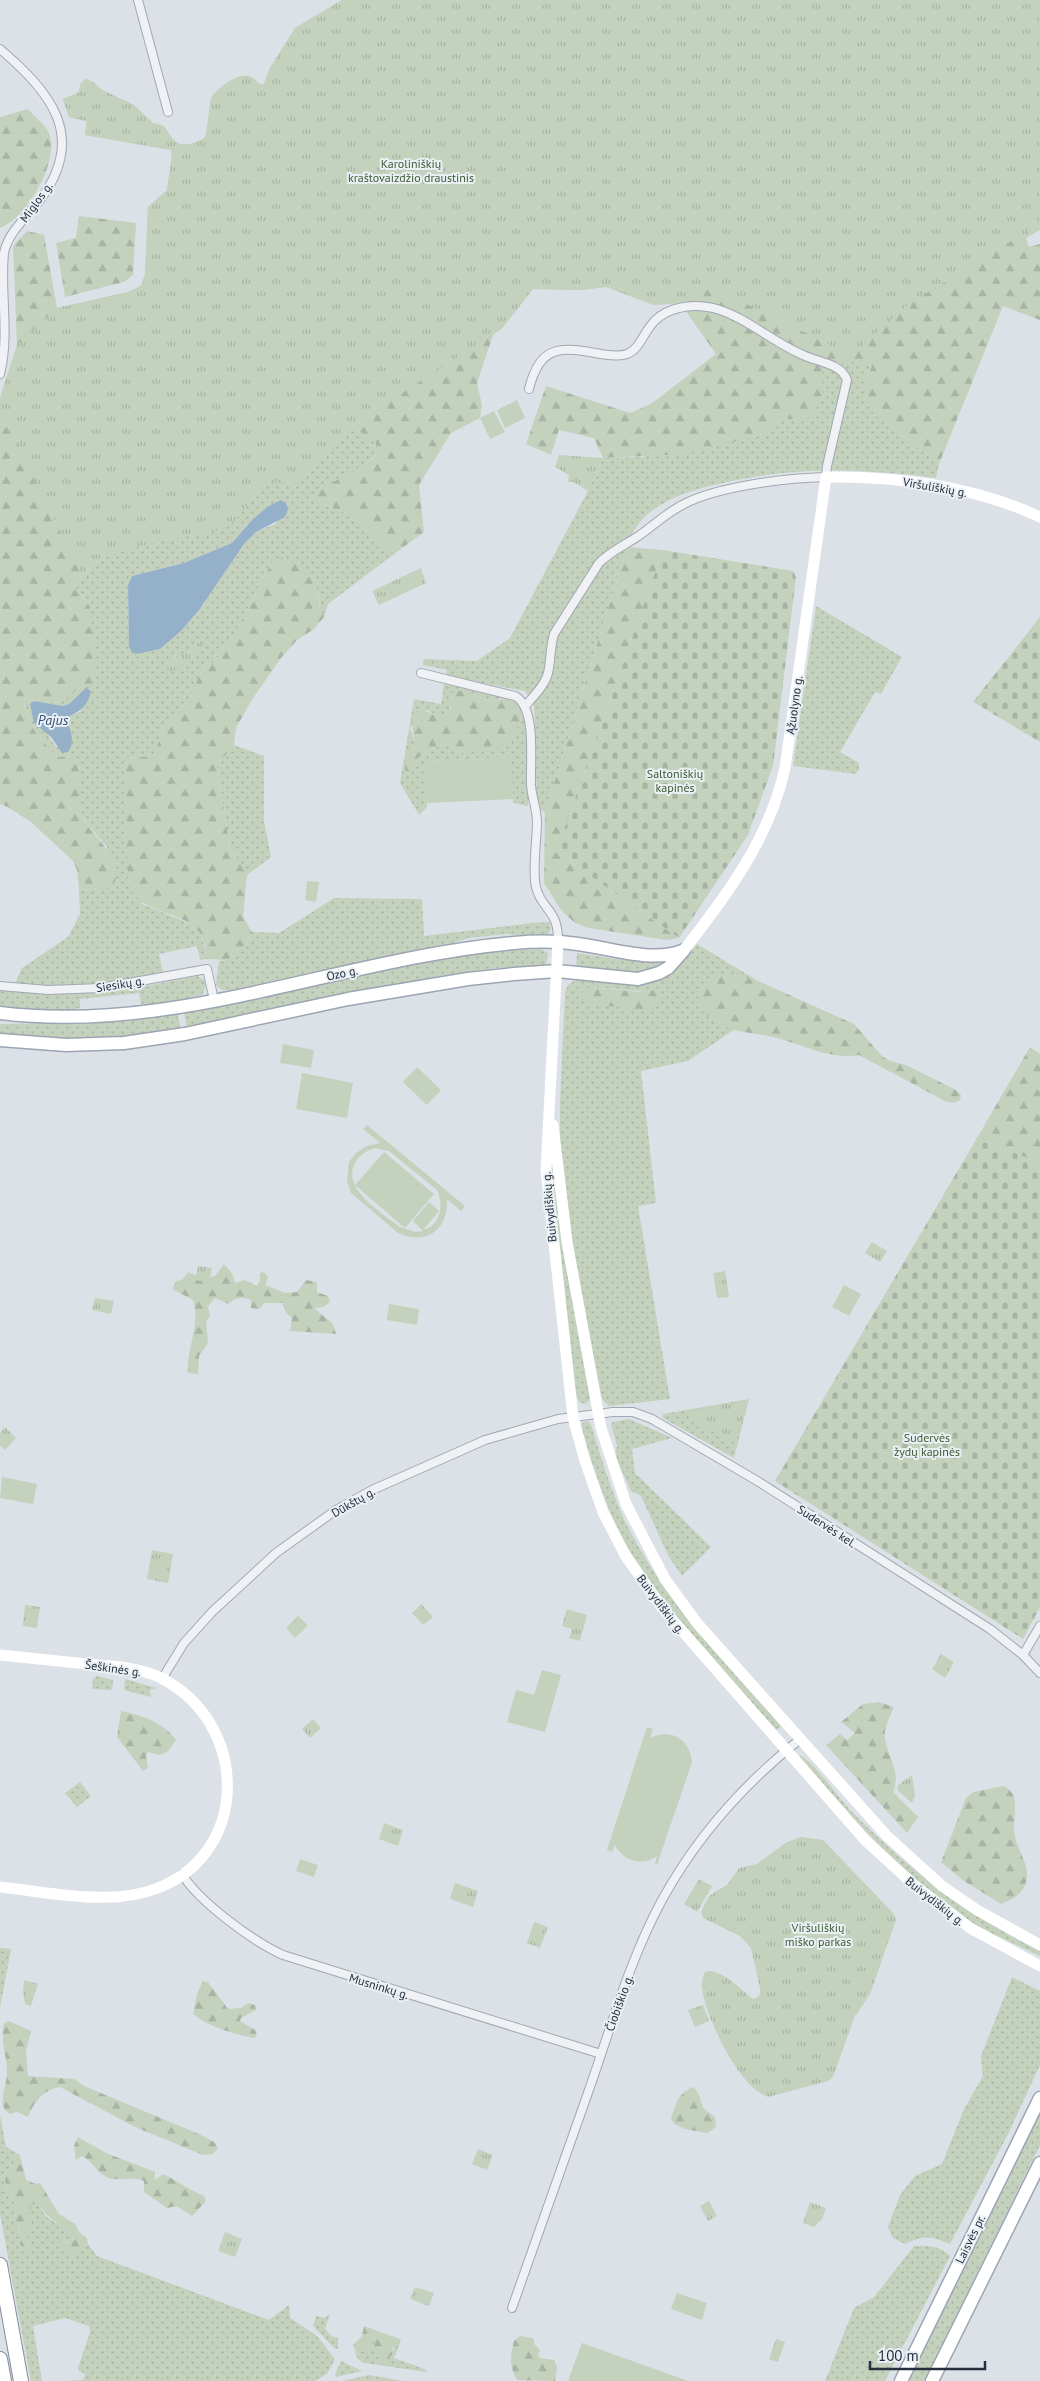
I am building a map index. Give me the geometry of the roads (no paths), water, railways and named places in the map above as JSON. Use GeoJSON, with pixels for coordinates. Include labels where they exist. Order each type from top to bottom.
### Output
{"type":"FeatureCollection","features":[{"type":"Feature","properties":{"kind":"highway"},"geometry":{"type":"LineString","coordinates":[[0,2265],[21,2381]]}},
{"type":"Feature","properties":{"kind":"highway"},"geometry":{"type":"LineString","coordinates":[[0,2359],[4,2381]]}},
{"type":"Feature","properties":{"kind":"main road","name":"Viršuliškių g."},"geometry":{"type":"LineString","coordinates":[[826,477],[895,480],[940,486],[1007,504],[1040,517]]}},
{"type":"Feature","properties":{"kind":"main road","name":"Ąžuolyno g."},"geometry":{"type":"LineString","coordinates":[[558,972],[638,980],[658,974],[668,968],[714,911],[763,834],[778,797],[785,768],[826,477]]}},
{"type":"Feature","properties":{"kind":"main road","name":"Ozo g."},"geometry":{"type":"LineString","coordinates":[[0,1013],[50,1017],[89,1017],[127,1014],[214,1000],[430,954],[514,943],[558,942],[661,956],[684,950]]}},
{"type":"Feature","properties":{"kind":"main road","name":"Buivydiškių g."},"geometry":{"type":"LineString","coordinates":[[558,942],[558,972],[546,1170],[573,1417],[584,1461],[603,1512],[625,1555],[680,1631],[866,1840],[913,1884],[970,1928],[1040,1966]]}},
{"type":"Feature","properties":{"kind":"main road"},"geometry":{"type":"LineString","coordinates":[[0,1040],[66,1045],[124,1043],[185,1034],[348,999],[468,979],[558,972]]}},
{"type":"Feature","properties":{"kind":"main road","name":"Buivydiškių g."},"geometry":{"type":"LineString","coordinates":[[550,1098],[567,1242],[601,1428],[626,1504],[665,1579],[697,1623],[799,1740],[886,1835],[942,1886],[977,1910],[1040,1944]]}},
{"type":"Feature","properties":{"kind":"main road","name":"Šeškinės g."},"geometry":{"type":"LineString","coordinates":[[0,1655],[128,1668],[162,1679],[192,1701],[209,1720],[221,1744],[228,1781],[226,1807],[217,1832],[198,1860],[182,1874],[158,1888],[123,1897],[102,1897],[0,1887]]}},
{"type":"Feature","properties":{"kind":"main road","name":"Laisvės pr."},"geometry":{"type":"LineString","coordinates":[[901,2381],[1040,2098]]}},
{"type":"Feature","properties":{"kind":"main road"},"geometry":{"type":"LineString","coordinates":[[932,2381],[1040,2163]]}},
{"type":"Feature","properties":{"kind":"street"},"geometry":{"type":"LineString","coordinates":[[138,0],[168,112]]}},
{"type":"Feature","properties":{"kind":"street","name":"Miglos g."},"geometry":{"type":"LineString","coordinates":[[0,49],[24,69],[47,95],[61,128],[61,144],[59,160],[51,183],[7,242],[2,267],[4,342],[0,374]]}},
{"type":"Feature","properties":{"kind":"street","name":"Ąžuolyno g."},"geometry":{"type":"LineString","coordinates":[[529,388],[535,370],[551,351],[563,348],[607,355],[626,355],[636,347],[656,318],[665,312],[689,307],[718,309],[734,315],[787,348],[841,369],[847,380],[826,477]]}},
{"type":"Feature","properties":{"kind":"street"},"geometry":{"type":"LineString","coordinates":[[526,705],[543,684],[548,673],[550,647],[554,634],[599,563],[608,554],[637,537],[656,521],[684,504],[759,484],[798,478],[826,477]]}},
{"type":"Feature","properties":{"kind":"street"},"geometry":{"type":"LineString","coordinates":[[421,673],[515,696],[526,705],[530,724],[532,799],[537,820],[536,887],[556,920],[558,942]]}},
{"type":"Feature","properties":{"kind":"street","name":"Siesikų g."},"geometry":{"type":"LineString","coordinates":[[0,986],[48,990],[101,988],[207,969],[214,1000]]}},
{"type":"Feature","properties":{"kind":"street","name":"Sudervės kel."},"geometry":{"type":"LineString","coordinates":[[599,1414],[633,1412],[652,1419],[756,1480],[990,1629],[1023,1655],[1040,1673]]}},
{"type":"Feature","properties":{"kind":"street","name":"Dūkštų g."},"geometry":{"type":"LineString","coordinates":[[162,1679],[184,1643],[212,1612],[276,1552],[336,1510],[372,1490],[484,1440],[534,1424],[599,1414]]}},
{"type":"Feature","properties":{"kind":"street"},"geometry":{"type":"LineString","coordinates":[[1023,1655],[1040,1626]]}},
{"type":"Feature","properties":{"kind":"street","name":"Čiobiškio g."},"geometry":{"type":"LineString","coordinates":[[512,2308],[639,1949],[672,1884],[722,1812],[774,1760],[799,1740]]}},
{"type":"Feature","properties":{"kind":"street","name":"Musninkų g."},"geometry":{"type":"LineString","coordinates":[[182,1874],[191,1886],[251,1938],[283,1955],[601,2054]]}},
{"type":"Feature","properties":{"kind":"water"},"geometry":{"type":"Polygon","coordinates":[[[281,500],[286,503],[288,509],[285,517],[256,532],[244,544],[199,610],[181,631],[160,649],[136,654],[131,651],[129,646],[128,585],[132,576],[184,563],[232,543],[252,520],[267,507],[281,500]]]}},
{"type":"Feature","properties":{"kind":"water","name":"Pajus"},"geometry":{"type":"Polygon","coordinates":[[[86,688],[91,691],[90,696],[81,709],[70,716],[67,721],[72,741],[68,752],[62,753],[51,737],[34,723],[30,704],[34,701],[63,706],[69,704],[86,688]]]}},
{"type":"Feature","properties":{"kind":"park label","name":"Karoliniškių kraštovaizdžio draustinis"},"geometry":{"type":"Point","coordinates":[411,170]}},
{"type":"Feature","properties":{"kind":"park label","name":"Saltoniškių kapinės"},"geometry":{"type":"Point","coordinates":[675,780]}},
{"type":"Feature","properties":{"kind":"park label","name":"Sudervės žydų kapinės"},"geometry":{"type":"Point","coordinates":[927,1444]}},
{"type":"Feature","properties":{"kind":"park label","name":"Viršuliškių miško parkas"},"geometry":{"type":"Point","coordinates":[818,1934]}}]}
